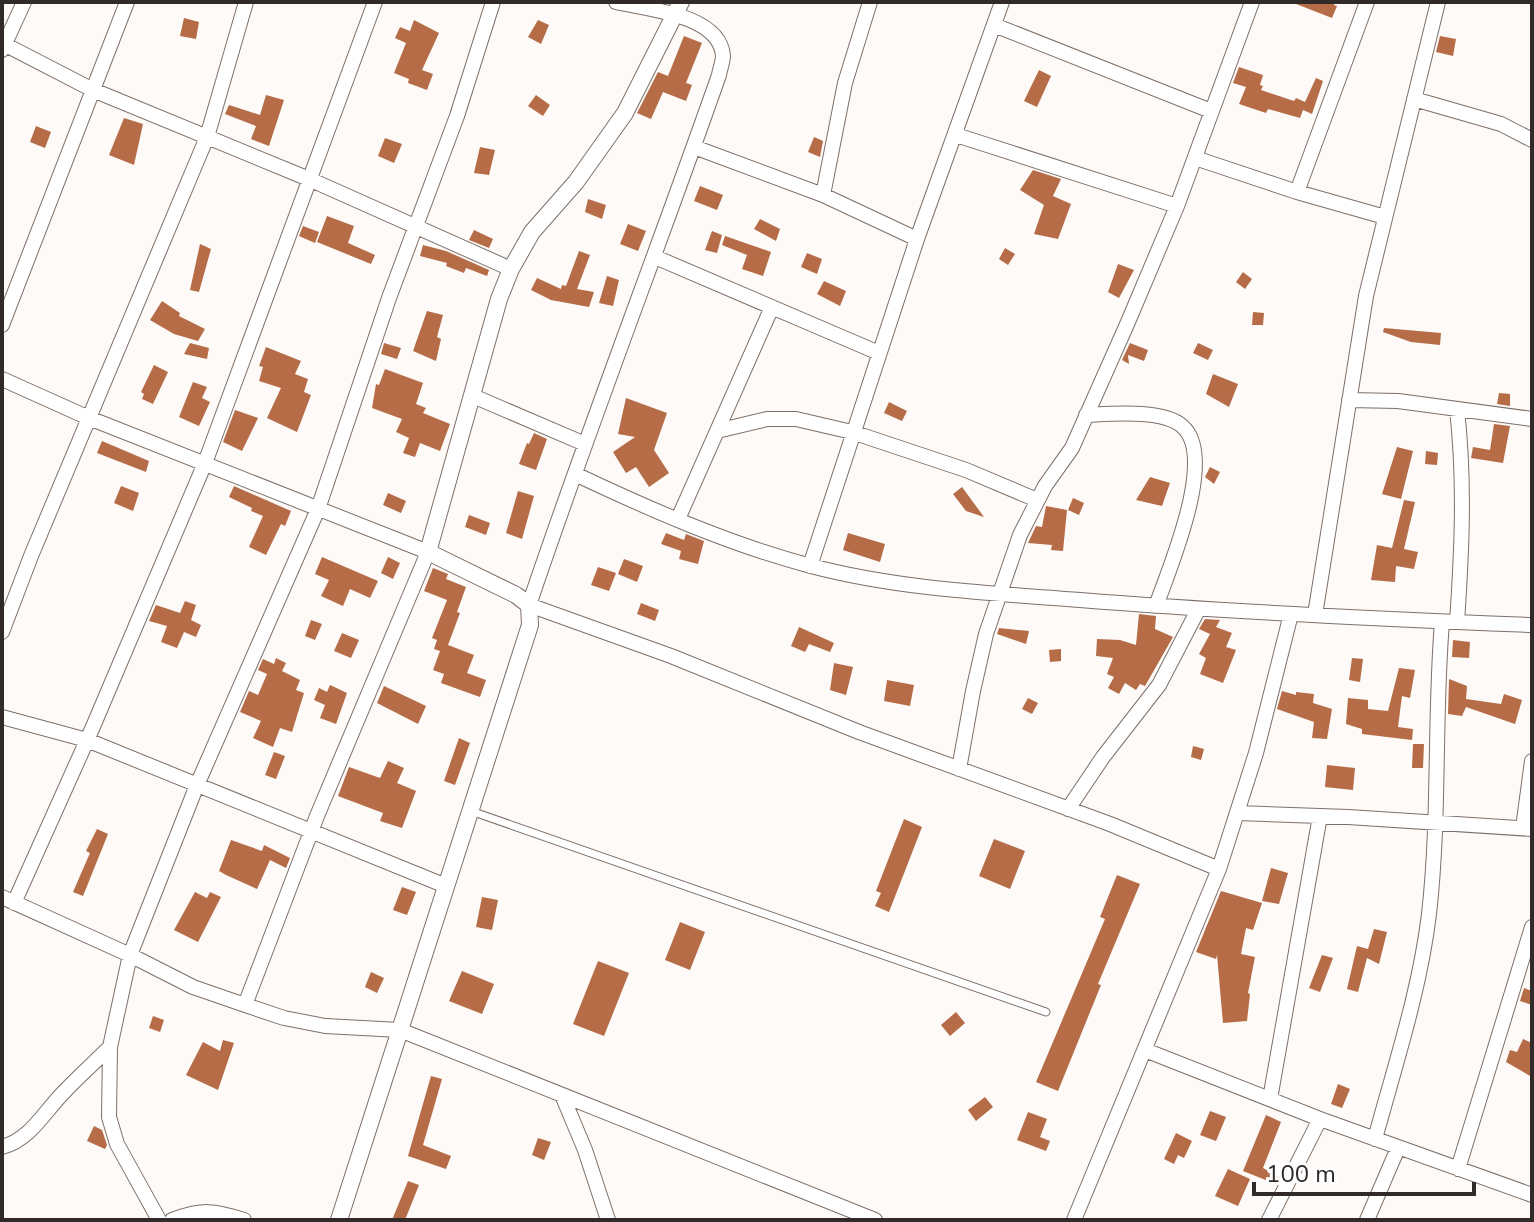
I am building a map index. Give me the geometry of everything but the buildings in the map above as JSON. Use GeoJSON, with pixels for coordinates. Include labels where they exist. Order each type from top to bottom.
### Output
{"type":"FeatureCollection","features":[{"type":"Feature","properties":{"kind":"street"},"geometry":{"type":"LineString","coordinates":[[24,2],[3,46],[93,90],[309,179],[511,269]]}},
{"type":"Feature","properties":{"kind":"street"},"geometry":{"type":"LineString","coordinates":[[2,325],[127,2]]}},
{"type":"Feature","properties":{"kind":"street"},"geometry":{"type":"LineString","coordinates":[[2,632],[207,137],[246,2]]}},
{"type":"Feature","properties":{"kind":"street"},"geometry":{"type":"LineString","coordinates":[[375,2],[205,463],[87,740],[8,900],[193,987],[284,1018],[325,1026],[400,1030],[875,1220]]}},
{"type":"Feature","properties":{"kind":"street"},"geometry":{"type":"LineString","coordinates":[[159,1220],[117,1144],[109,1117],[110,1047],[130,955],[197,785],[318,509],[389,298],[457,116],[493,2]]}},
{"type":"Feature","properties":{"kind":"street"},"geometry":{"type":"LineString","coordinates":[[339,1220],[530,625],[529,605],[719,75],[723,55],[715,38],[678,8],[616,2]]}},
{"type":"Feature","properties":{"kind":"street"},"geometry":{"type":"LineString","coordinates":[[823,195],[845,83],[870,2]]}},
{"type":"Feature","properties":{"kind":"street"},"geometry":{"type":"LineString","coordinates":[[810,566],[917,239],[1002,2]]}},
{"type":"Feature","properties":{"kind":"street"},"geometry":{"type":"LineString","coordinates":[[959,769],[973,691],[999,594],[1020,535],[1037,500],[1072,448],[1177,206],[1252,2]]}},
{"type":"Feature","properties":{"kind":"street"},"geometry":{"type":"LineString","coordinates":[[1297,192],[1367,2]]}},
{"type":"Feature","properties":{"kind":"street"},"geometry":{"type":"LineString","coordinates":[[1315,615],[1366,296],[1438,2]]}},
{"type":"Feature","properties":{"kind":"street"},"geometry":{"type":"LineString","coordinates":[[245,1005],[311,833],[428,552],[499,299],[511,269],[532,232],[576,182],[625,113],[678,8]]}},
{"type":"Feature","properties":{"kind":"street"},"geometry":{"type":"LineString","coordinates":[[994,25],[1211,111]]}},
{"type":"Feature","properties":{"kind":"street"},"geometry":{"type":"LineString","coordinates":[[1414,99],[1501,124],[1532,140]]}},
{"type":"Feature","properties":{"kind":"street"},"geometry":{"type":"LineString","coordinates":[[956,135],[1177,206]]}},
{"type":"Feature","properties":{"kind":"street"},"geometry":{"type":"LineString","coordinates":[[694,147],[823,195],[917,239]]}},
{"type":"Feature","properties":{"kind":"street"},"geometry":{"type":"LineString","coordinates":[[1195,158],[1385,217]]}},
{"type":"Feature","properties":{"kind":"street"},"geometry":{"type":"LineString","coordinates":[[655,257],[879,353]]}},
{"type":"Feature","properties":{"kind":"street"},"geometry":{"type":"LineString","coordinates":[[678,519],[772,307]]}},
{"type":"Feature","properties":{"kind":"street"},"geometry":{"type":"LineString","coordinates":[[2,379],[89,418],[428,552],[516,595],[529,605],[671,656],[859,732],[1219,869]]}},
{"type":"Feature","properties":{"kind":"street"},"geometry":{"type":"LineString","coordinates":[[473,396],[585,444]]}},
{"type":"Feature","properties":{"kind":"street"},"geometry":{"type":"LineString","coordinates":[[1349,400],[1398,401],[1532,419]]}},
{"type":"Feature","properties":{"kind":"street"},"geometry":{"type":"LineString","coordinates":[[1457,409],[1463,463],[1464,521],[1457,622]]}},
{"type":"Feature","properties":{"kind":"street"},"geometry":{"type":"LineString","coordinates":[[1086,415],[1124,413],[1154,416],[1182,426],[1195,445],[1191,503],[1156,606]]}},
{"type":"Feature","properties":{"kind":"street"},"geometry":{"type":"LineString","coordinates":[[717,431],[767,419],[796,419],[852,432],[966,470],[1037,500]]}},
{"type":"Feature","properties":{"kind":"street"},"geometry":{"type":"LineString","coordinates":[[575,474],[678,519],[810,566],[954,590],[1198,610],[1532,625]]}},
{"type":"Feature","properties":{"kind":"street"},"geometry":{"type":"LineString","coordinates":[[1068,809],[1103,757],[1159,685],[1198,610]]}},
{"type":"Feature","properties":{"kind":"street"},"geometry":{"type":"LineString","coordinates":[[1074,1220],[1219,869],[1256,753],[1291,614]]}},
{"type":"Feature","properties":{"kind":"street"},"geometry":{"type":"LineString","coordinates":[[1375,1139],[1413,1001],[1429,917],[1437,822],[1436,722],[1442,622]]}},
{"type":"Feature","properties":{"kind":"street"},"geometry":{"type":"LineString","coordinates":[[2,717],[87,740],[446,886]]}},
{"type":"Feature","properties":{"kind":"street"},"geometry":{"type":"LineString","coordinates":[[1237,813],[1528,828],[1532,761]]}},
{"type":"Feature","properties":{"kind":"street"},"geometry":{"type":"LineString","coordinates":[[1270,1099],[1320,816]]}},
{"type":"Feature","properties":{"kind":"street"},"geometry":{"type":"LineString","coordinates":[[1458,1169],[1532,927]]}},
{"type":"Feature","properties":{"kind":"street"},"geometry":{"type":"LineString","coordinates":[[2,1147],[15,1143],[30,1131],[110,1047]]}},
{"type":"Feature","properties":{"kind":"street"},"geometry":{"type":"LineString","coordinates":[[1145,1050],[1320,1119],[1532,1195]]}},
{"type":"Feature","properties":{"kind":"street"},"geometry":{"type":"LineString","coordinates":[[562,1095],[585,1150],[608,1220]]}},
{"type":"Feature","properties":{"kind":"street"},"geometry":{"type":"LineString","coordinates":[[1269,1220],[1320,1119]]}},
{"type":"Feature","properties":{"kind":"street"},"geometry":{"type":"LineString","coordinates":[[1367,1220],[1398,1148]]}},
{"type":"Feature","properties":{"kind":"street"},"geometry":{"type":"LineString","coordinates":[[172,1220],[194,1212],[216,1211],[244,1220]]}},
{"type":"Feature","properties":{"kind":"lane"},"geometry":{"type":"LineString","coordinates":[[471,811],[1046,1012]]}}]}
